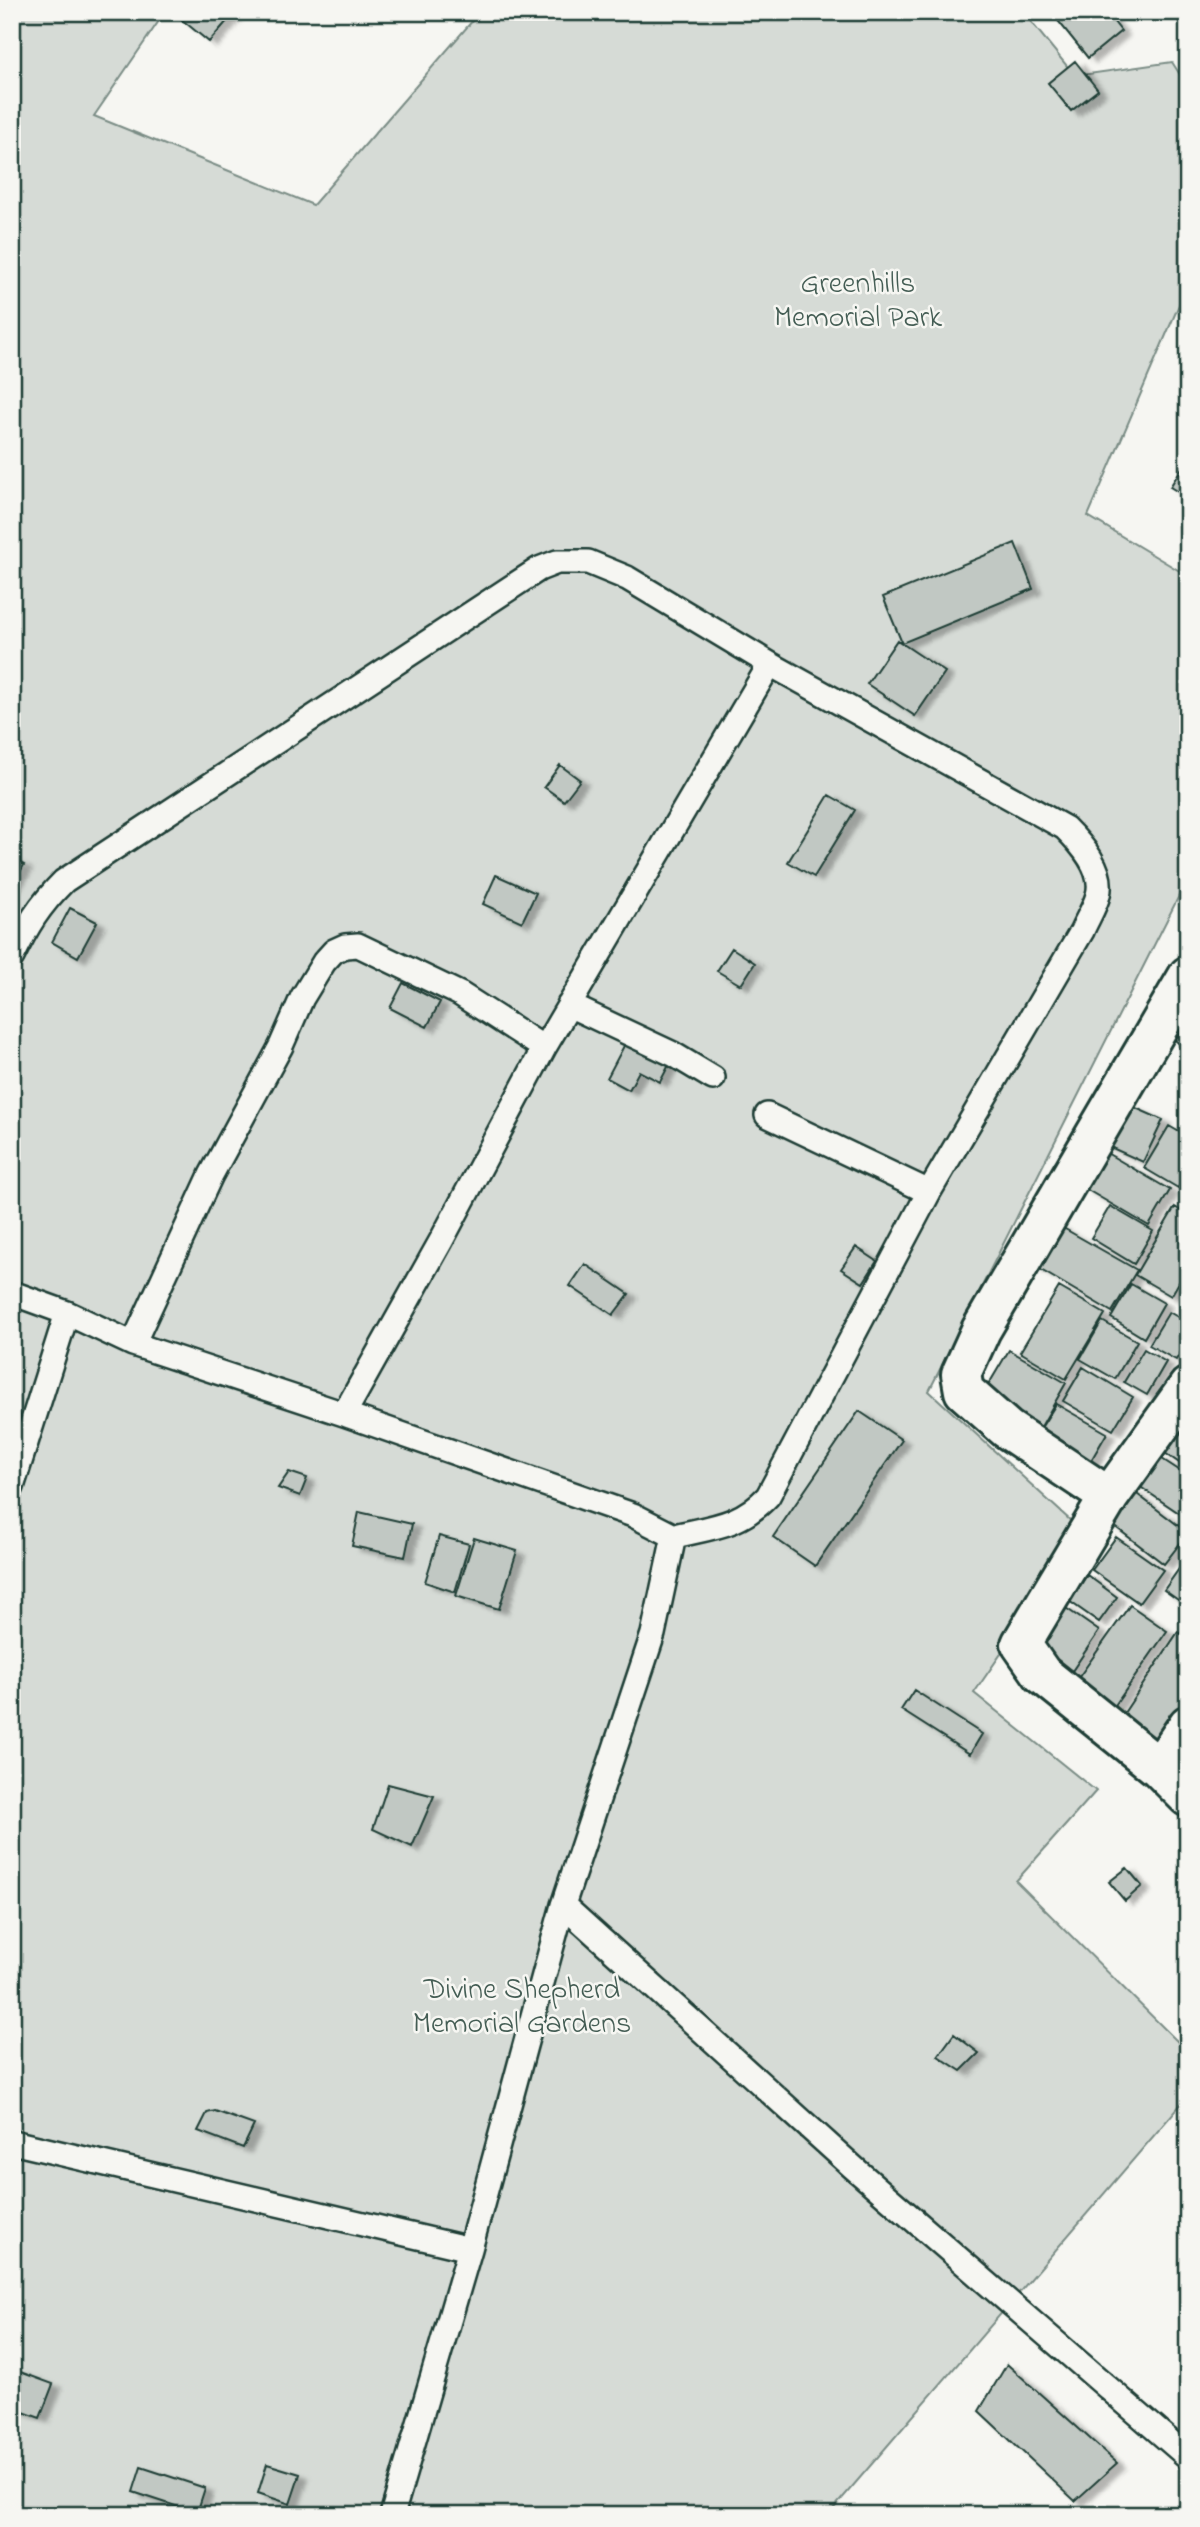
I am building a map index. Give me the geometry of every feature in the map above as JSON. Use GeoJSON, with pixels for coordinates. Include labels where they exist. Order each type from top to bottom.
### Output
{"type":"FeatureCollection","features":[{"type":"Feature","properties":{"kind":"street"},"geometry":{"type":"LineString","coordinates":[[1110,1497],[1007,1429],[979,1406],[964,1391],[961,1374],[981,1330],[1188,976]]}},
{"type":"Feature","properties":{"kind":"street"},"geometry":{"type":"LineString","coordinates":[[1188,1387],[1110,1497],[1021,1644],[1031,1661],[1052,1683],[1159,1768],[1188,1797]]}},
{"type":"Feature","properties":{"kind":"street"},"geometry":{"type":"LineString","coordinates":[[1159,1768],[1188,1725]]}},
{"type":"Feature","properties":{"kind":"lane"},"geometry":{"type":"LineString","coordinates":[[12,957],[31,918],[64,881],[539,569],[557,562],[588,562],[626,579],[770,664],[1065,828],[1086,849],[1096,869],[1099,892],[1082,931],[929,1192],[768,1496],[740,1519],[674,1536],[633,1515],[133,1344],[67,1313],[12,1293]]}},
{"type":"Feature","properties":{"kind":"lane"},"geometry":{"type":"LineString","coordinates":[[344,1414],[441,1241],[544,1048],[770,664]]}},
{"type":"Feature","properties":{"kind":"lane"},"geometry":{"type":"LineString","coordinates":[[133,1344],[211,1175],[281,1046],[302,998],[334,951],[345,946],[358,945],[460,994],[544,1048]]}},
{"type":"Feature","properties":{"kind":"lane"},"geometry":{"type":"LineString","coordinates":[[569,1005],[673,1054],[713,1078]]}},
{"type":"Feature","properties":{"kind":"lane"},"geometry":{"type":"LineString","coordinates":[[767,1115],[929,1192]]}},
{"type":"Feature","properties":{"kind":"lane"},"geometry":{"type":"LineString","coordinates":[[12,1487],[67,1313]]}},
{"type":"Feature","properties":{"kind":"lane"},"geometry":{"type":"LineString","coordinates":[[392,2515],[470,2249],[563,1905],[653,1634],[674,1536]]}},
{"type":"Feature","properties":{"kind":"lane"},"geometry":{"type":"LineString","coordinates":[[563,1905],[906,2214],[1188,2457]]}},
{"type":"Feature","properties":{"kind":"lane"},"geometry":{"type":"LineString","coordinates":[[12,2142],[470,2249]]}},
{"type":"Feature","properties":{"kind":"green space","name":"Divine Shepherd Memorial Gardens"},"geometry":{"type":"Polygon","coordinates":[[[12,12],[165,12],[94,116],[313,205],[480,12],[795,12],[804,17],[813,12],[1023,12],[1075,76],[1172,62],[1188,87],[1188,284],[1088,516],[1188,576],[1188,878],[929,1391],[1084,1533],[974,1693],[1096,1791],[1016,1881],[1188,2052],[1188,2096],[828,2515],[12,2515],[12,12]]]}},
{"type":"Feature","properties":{"kind":"building"},"geometry":{"type":"Polygon","coordinates":[[[187,12],[235,12],[209,42],[181,19],[187,12]]]}},
{"type":"Feature","properties":{"kind":"building"},"geometry":{"type":"Polygon","coordinates":[[[1051,12],[1106,12],[1121,31],[1088,58],[1051,12]]]}},
{"type":"Feature","properties":{"kind":"building"},"geometry":{"type":"Polygon","coordinates":[[[1075,61],[1098,90],[1071,111],[1048,83],[1075,61]]]}},
{"type":"Feature","properties":{"kind":"building"},"geometry":{"type":"Polygon","coordinates":[[[1188,458],[1188,498],[1170,487],[1188,458]]]}},
{"type":"Feature","properties":{"kind":"building"},"geometry":{"type":"Polygon","coordinates":[[[1015,543],[1033,589],[902,643],[883,597],[1015,543]]]}},
{"type":"Feature","properties":{"kind":"building"},"geometry":{"type":"Polygon","coordinates":[[[897,640],[945,672],[915,716],[867,684],[897,640]]]}},
{"type":"Feature","properties":{"kind":"building"},"geometry":{"type":"Polygon","coordinates":[[[560,765],[580,780],[564,801],[544,787],[560,765]]]}},
{"type":"Feature","properties":{"kind":"building"},"geometry":{"type":"Polygon","coordinates":[[[829,795],[855,810],[814,877],[788,862],[829,795]]]}},
{"type":"Feature","properties":{"kind":"building"},"geometry":{"type":"Polygon","coordinates":[[[12,859],[24,865],[12,886],[12,859]]]}},
{"type":"Feature","properties":{"kind":"building"},"geometry":{"type":"Polygon","coordinates":[[[496,875],[536,893],[522,922],[483,904],[496,875]]]}},
{"type":"Feature","properties":{"kind":"building"},"geometry":{"type":"Polygon","coordinates":[[[70,908],[97,922],[78,957],[52,942],[70,908]]]}},
{"type":"Feature","properties":{"kind":"building"},"geometry":{"type":"Polygon","coordinates":[[[732,948],[755,963],[741,985],[717,971],[732,948]]]}},
{"type":"Feature","properties":{"kind":"building"},"geometry":{"type":"Polygon","coordinates":[[[403,983],[440,1002],[427,1027],[390,1008],[403,983]]]}},
{"type":"Feature","properties":{"kind":"building"},"geometry":{"type":"Polygon","coordinates":[[[1188,1025],[1188,1052],[1175,1040],[1188,1025]]]}},
{"type":"Feature","properties":{"kind":"building"},"geometry":{"type":"Polygon","coordinates":[[[627,1040],[670,1063],[660,1082],[639,1071],[629,1090],[607,1078],[627,1040]]]}},
{"type":"Feature","properties":{"kind":"building"},"geometry":{"type":"Polygon","coordinates":[[[1120,1101],[1163,1120],[1143,1162],[1101,1143],[1120,1101]]]}},
{"type":"Feature","properties":{"kind":"building"},"geometry":{"type":"Polygon","coordinates":[[[1169,1126],[1188,1137],[1188,1171],[1178,1188],[1144,1168],[1169,1126]]]}},
{"type":"Feature","properties":{"kind":"building"},"geometry":{"type":"Polygon","coordinates":[[[1105,1152],[1170,1190],[1149,1226],[1084,1188],[1105,1152]]]}},
{"type":"Feature","properties":{"kind":"building"},"geometry":{"type":"Polygon","coordinates":[[[1110,1206],[1153,1231],[1134,1264],[1091,1238],[1110,1206]]]}},
{"type":"Feature","properties":{"kind":"building"},"geometry":{"type":"Polygon","coordinates":[[[1175,1207],[1188,1215],[1188,1267],[1171,1296],[1135,1275],[1175,1207]]]}},
{"type":"Feature","properties":{"kind":"building"},"geometry":{"type":"Polygon","coordinates":[[[1058,1225],[1137,1270],[1112,1312],[1034,1266],[1058,1225]]]}},
{"type":"Feature","properties":{"kind":"building"},"geometry":{"type":"Polygon","coordinates":[[[856,1247],[877,1261],[863,1283],[841,1269],[856,1247]]]}},
{"type":"Feature","properties":{"kind":"building"},"geometry":{"type":"Polygon","coordinates":[[[585,1264],[629,1294],[613,1315],[570,1286],[585,1264]]]}},
{"type":"Feature","properties":{"kind":"building"},"geometry":{"type":"Polygon","coordinates":[[[1131,1284],[1164,1303],[1144,1338],[1111,1318],[1131,1284]]]}},
{"type":"Feature","properties":{"kind":"building"},"geometry":{"type":"Polygon","coordinates":[[[1059,1287],[1105,1314],[1066,1379],[1020,1352],[1059,1287]]]}},
{"type":"Feature","properties":{"kind":"building"},"geometry":{"type":"Polygon","coordinates":[[[1169,1312],[1188,1323],[1188,1340],[1176,1360],[1149,1345],[1169,1312]]]}},
{"type":"Feature","properties":{"kind":"building"},"geometry":{"type":"Polygon","coordinates":[[[1102,1321],[1137,1341],[1115,1379],[1080,1359],[1102,1321]]]}},
{"type":"Feature","properties":{"kind":"building"},"geometry":{"type":"Polygon","coordinates":[[[1144,1349],[1166,1362],[1147,1395],[1124,1382],[1144,1349]]]}},
{"type":"Feature","properties":{"kind":"building"},"geometry":{"type":"Polygon","coordinates":[[[1009,1350],[1066,1383],[1038,1432],[980,1399],[1009,1350]]]}},
{"type":"Feature","properties":{"kind":"building"},"geometry":{"type":"Polygon","coordinates":[[[1083,1367],[1133,1397],[1113,1430],[1063,1401],[1083,1367]]]}},
{"type":"Feature","properties":{"kind":"building"},"geometry":{"type":"Polygon","coordinates":[[[1056,1404],[1107,1433],[1086,1469],[1034,1439],[1056,1404]]]}},
{"type":"Feature","properties":{"kind":"building"},"geometry":{"type":"Polygon","coordinates":[[[859,1411],[902,1440],[815,1566],[773,1537],[859,1411]]]}},
{"type":"Feature","properties":{"kind":"building"},"geometry":{"type":"Polygon","coordinates":[[[1188,1422],[1188,1469],[1165,1453],[1188,1422]]]}},
{"type":"Feature","properties":{"kind":"building"},"geometry":{"type":"Polygon","coordinates":[[[1159,1457],[1188,1476],[1188,1519],[1139,1486],[1159,1457]]]}},
{"type":"Feature","properties":{"kind":"building"},"geometry":{"type":"Polygon","coordinates":[[[289,1472],[307,1478],[300,1496],[278,1488],[289,1472]]]}},
{"type":"Feature","properties":{"kind":"building"},"geometry":{"type":"Polygon","coordinates":[[[1133,1491],[1188,1533],[1164,1564],[1109,1522],[1133,1491]]]}},
{"type":"Feature","properties":{"kind":"building"},"geometry":{"type":"Polygon","coordinates":[[[359,1512],[412,1524],[405,1557],[352,1546],[359,1512]]]}},
{"type":"Feature","properties":{"kind":"building"},"geometry":{"type":"Polygon","coordinates":[[[439,1536],[469,1544],[455,1592],[425,1582],[439,1536]]]}},
{"type":"Feature","properties":{"kind":"building"},"geometry":{"type":"Polygon","coordinates":[[[1116,1537],[1163,1570],[1139,1603],[1092,1570],[1116,1537]]]}},
{"type":"Feature","properties":{"kind":"building"},"geometry":{"type":"Polygon","coordinates":[[[474,1538],[517,1551],[499,1609],[456,1596],[474,1538]]]}},
{"type":"Feature","properties":{"kind":"building"},"geometry":{"type":"Polygon","coordinates":[[[1188,1556],[1188,1607],[1164,1590],[1188,1556]]]}},
{"type":"Feature","properties":{"kind":"building"},"geometry":{"type":"Polygon","coordinates":[[[1087,1575],[1117,1597],[1099,1622],[1069,1601],[1087,1575]]]}},
{"type":"Feature","properties":{"kind":"building"},"geometry":{"type":"Polygon","coordinates":[[[1130,1605],[1167,1631],[1111,1711],[1074,1684],[1130,1605]]]}},
{"type":"Feature","properties":{"kind":"building"},"geometry":{"type":"Polygon","coordinates":[[[1063,1606],[1099,1631],[1072,1671],[1036,1647],[1063,1606]]]}},
{"type":"Feature","properties":{"kind":"building"},"geometry":{"type":"Polygon","coordinates":[[[1178,1632],[1188,1639],[1188,1698],[1158,1744],[1120,1719],[1178,1632]]]}},
{"type":"Feature","properties":{"kind":"building"},"geometry":{"type":"Polygon","coordinates":[[[914,1690],[982,1734],[970,1754],[901,1710],[914,1690]]]}},
{"type":"Feature","properties":{"kind":"building"},"geometry":{"type":"Polygon","coordinates":[[[388,1784],[434,1796],[412,1847],[373,1829],[388,1784]]]}},
{"type":"Feature","properties":{"kind":"building"},"geometry":{"type":"Polygon","coordinates":[[[1127,1868],[1142,1886],[1125,1901],[1109,1882],[1127,1868]]]}},
{"type":"Feature","properties":{"kind":"building"},"geometry":{"type":"Polygon","coordinates":[[[954,2034],[979,2053],[961,2071],[938,2056],[954,2034]]]}},
{"type":"Feature","properties":{"kind":"building"},"geometry":{"type":"Polygon","coordinates":[[[215,2111],[254,2125],[243,2148],[198,2131],[207,2113],[215,2111]]]}},
{"type":"Feature","properties":{"kind":"building"},"geometry":{"type":"Polygon","coordinates":[[[1007,2364],[1117,2463],[1075,2501],[979,2411],[1007,2364]]]}},
{"type":"Feature","properties":{"kind":"building"},"geometry":{"type":"Polygon","coordinates":[[[12,2369],[53,2384],[40,2418],[12,2408],[12,2369]]]}},
{"type":"Feature","properties":{"kind":"building"},"geometry":{"type":"Polygon","coordinates":[[[267,2464],[300,2474],[290,2504],[258,2493],[267,2464]]]}},
{"type":"Feature","properties":{"kind":"building"},"geometry":{"type":"Polygon","coordinates":[[[141,2467],[205,2488],[197,2513],[133,2492],[141,2467]]]}},
{"type":"Feature","properties":{"kind":"building"},"geometry":{"type":"Polygon","coordinates":[[[1144,2509],[1160,2515],[1141,2515],[1144,2509]]]}},
{"type":"Feature","properties":{"kind":"park label","name":"Greenhills Memorial Park"},"geometry":{"type":"Point","coordinates":[858,299]}}]}
